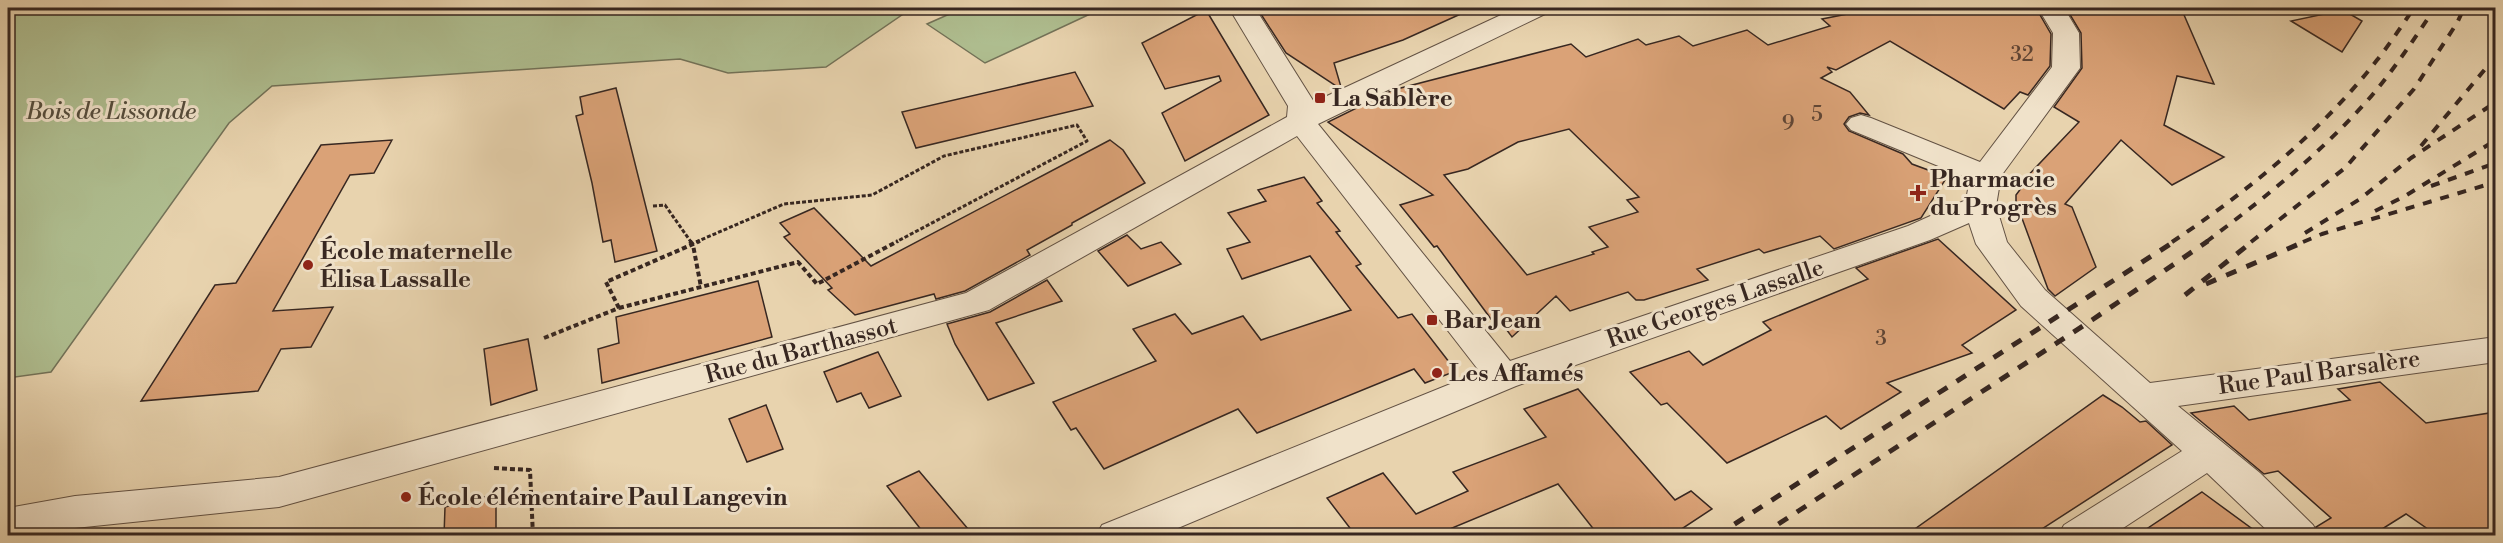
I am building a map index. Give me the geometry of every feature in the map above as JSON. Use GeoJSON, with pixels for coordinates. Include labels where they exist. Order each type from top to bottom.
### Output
{"type":"FeatureCollection","features":[{"type":"Feature","properties":{"kind":"street"},"geometry":{"type":"LineString","coordinates":[[1242,8],[1302,106],[1301,122],[1503,377]]}},
{"type":"Feature","properties":{"kind":"street","name":"Rue du Barthassot"},"geometry":{"type":"LineString","coordinates":[[8,524],[75,512],[279,492],[977,302],[1301,122],[1536,8]]}},
{"type":"Feature","properties":{"kind":"street"},"geometry":{"type":"LineString","coordinates":[[2051,8],[2066,33],[2066,68],[1983,190],[1992,244],[2033,298],[2208,454],[2246,484],[2298,536]]}},
{"type":"Feature","properties":{"kind":"street"},"geometry":{"type":"LineString","coordinates":[[1861,124],[1983,190]]}},
{"type":"Feature","properties":{"kind":"street","name":"Rue Georges Lassalle"},"geometry":{"type":"LineString","coordinates":[[1116,536],[1503,377],[1919,232],[1983,190]]}},
{"type":"Feature","properties":{"kind":"street","name":"Rue Paul Barsalère"},"geometry":{"type":"LineString","coordinates":[[2143,397],[2496,348]]}},
{"type":"Feature","properties":{"kind":"street"},"geometry":{"type":"LineString","coordinates":[[2078,536],[2208,454]]}},
{"type":"Feature","properties":{"kind":"path"},"geometry":{"type":"LineString","coordinates":[[544,338],[620,308],[798,262],[816,284],[1087,141],[1077,125],[944,156],[872,195],[784,204],[606,282],[620,308]]}},
{"type":"Feature","properties":{"kind":"path"},"geometry":{"type":"LineString","coordinates":[[653,206],[665,205],[693,244],[701,287]]}},
{"type":"Feature","properties":{"kind":"path"},"geometry":{"type":"LineString","coordinates":[[486,468],[530,470],[533,536]]}},
{"type":"Feature","properties":{"kind":"green space","name":"Bois de Lissonde"},"geometry":{"type":"Polygon","coordinates":[[[17,8],[912,8],[826,67],[728,73],[680,59],[272,86],[229,123],[51,372],[8,378],[8,14],[17,8]]]}},
{"type":"Feature","properties":{"kind":"green space"},"geometry":{"type":"Polygon","coordinates":[[[963,8],[1103,8],[985,63],[927,24],[963,8]]]}},
{"type":"Feature","properties":{"kind":"building"},"geometry":{"type":"Polygon","coordinates":[[[1257,8],[1474,8],[1403,40],[1334,63],[1341,87],[1339,88],[1286,53],[1257,8]]]}},
{"type":"Feature","properties":{"kind":"building"},"geometry":{"type":"Polygon","coordinates":[[[1878,8],[2036,8],[2051,34],[2050,66],[2028,95],[2020,92],[2004,109],[1890,41],[1836,70],[1827,67],[1832,72],[1821,78],[1850,92],[1869,115],[1860,113],[1849,117],[1844,124],[1849,131],[1903,154],[1912,164],[1947,177],[1921,218],[1834,249],[1820,236],[1764,253],[1759,249],[1697,269],[1708,280],[1644,300],[1636,300],[1628,292],[1570,311],[1556,296],[1512,337],[1497,317],[1491,319],[1437,246],[1434,247],[1400,205],[1433,195],[1328,122],[1393,90],[1571,44],[1586,57],[1638,39],[1646,45],[1679,36],[1693,46],[1747,30],[1768,45],[1830,26],[1822,19],[1878,8]],[[1569,129],[1518,142],[1468,169],[1444,175],[1527,275],[1594,254],[1592,252],[1608,247],[1589,227],[1638,212],[1627,200],[1639,197],[1569,129]]]}},
{"type":"Feature","properties":{"kind":"building"},"geometry":{"type":"Polygon","coordinates":[[[2066,8],[2181,8],[2214,84],[2177,76],[2164,125],[2224,157],[2172,185],[2121,140],[2065,204],[2072,207],[2096,267],[2055,296],[2048,289],[2016,202],[2016,195],[2022,187],[2018,186],[2079,122],[2054,107],[2082,68],[2081,33],[2066,8]]]}},
{"type":"Feature","properties":{"kind":"building"},"geometry":{"type":"Polygon","coordinates":[[[1206,10],[1269,115],[1185,161],[1162,113],[1221,81],[1219,76],[1165,89],[1142,43],[1206,10]]]}},
{"type":"Feature","properties":{"kind":"building"},"geometry":{"type":"Polygon","coordinates":[[[2343,10],[2362,21],[2342,52],[2291,21],[2343,10]]]}},
{"type":"Feature","properties":{"kind":"building"},"geometry":{"type":"Polygon","coordinates":[[[1075,72],[1093,106],[916,148],[902,112],[1075,72]]]}},
{"type":"Feature","properties":{"kind":"building"},"geometry":{"type":"Polygon","coordinates":[[[616,88],[657,251],[615,262],[611,240],[603,242],[576,116],[583,114],[580,97],[616,88]]]}},
{"type":"Feature","properties":{"kind":"building"},"geometry":{"type":"Polygon","coordinates":[[[392,140],[374,173],[350,175],[273,311],[333,307],[311,347],[281,349],[258,391],[141,401],[215,285],[236,283],[321,145],[392,140]]]}},
{"type":"Feature","properties":{"kind":"building"},"geometry":{"type":"Polygon","coordinates":[[[1110,140],[1123,150],[1145,183],[1027,250],[1030,255],[965,291],[936,299],[934,294],[855,315],[828,290],[832,288],[784,237],[790,234],[780,223],[814,208],[871,266],[1110,140]]]}},
{"type":"Feature","properties":{"kind":"building"},"geometry":{"type":"Polygon","coordinates":[[[1304,177],[1322,201],[1317,203],[1340,231],[1336,232],[1361,264],[1356,266],[1398,318],[1412,314],[1456,371],[1425,383],[1414,369],[1257,433],[1238,409],[1104,469],[1076,428],[1071,430],[1053,402],[1156,361],[1133,329],[1175,314],[1192,334],[1243,316],[1261,340],[1351,310],[1310,256],[1242,279],[1227,249],[1250,242],[1228,213],[1266,201],[1258,190],[1304,177]]]}},
{"type":"Feature","properties":{"kind":"building"},"geometry":{"type":"Polygon","coordinates":[[[1127,235],[1141,249],[1161,242],[1181,264],[1128,286],[1098,251],[1127,235]]]}},
{"type":"Feature","properties":{"kind":"building"},"geometry":{"type":"Polygon","coordinates":[[[1938,239],[2016,310],[1962,345],[1972,353],[1887,383],[1901,392],[1841,429],[1826,416],[1727,463],[1667,403],[1661,405],[1630,372],[1689,351],[1703,365],[1771,330],[1763,322],[1868,279],[1856,268],[1938,239]]]}},
{"type":"Feature","properties":{"kind":"building"},"geometry":{"type":"Polygon","coordinates":[[[1047,280],[1062,301],[996,323],[1034,383],[988,400],[955,344],[947,324],[990,312],[1047,280]]]}},
{"type":"Feature","properties":{"kind":"building"},"geometry":{"type":"Polygon","coordinates":[[[758,281],[772,337],[602,383],[598,349],[619,343],[616,317],[758,281]]]}},
{"type":"Feature","properties":{"kind":"building"},"geometry":{"type":"Polygon","coordinates":[[[528,339],[537,390],[491,405],[484,349],[528,339]]]}},
{"type":"Feature","properties":{"kind":"building"},"geometry":{"type":"Polygon","coordinates":[[[878,352],[901,396],[869,408],[861,393],[837,402],[824,372],[878,352]]]}},
{"type":"Feature","properties":{"kind":"building"},"geometry":{"type":"Polygon","coordinates":[[[2380,382],[2426,423],[2496,412],[2496,524],[2477,536],[2438,536],[2406,514],[2371,536],[2321,536],[2316,527],[2331,518],[2278,471],[2264,474],[2191,413],[2234,406],[2249,420],[2350,400],[2338,389],[2380,382]]]}},
{"type":"Feature","properties":{"kind":"building"},"geometry":{"type":"Polygon","coordinates":[[[1578,389],[1675,500],[1691,491],[1712,509],[1671,536],[1599,536],[1558,484],[1433,536],[1356,536],[1327,498],[1383,473],[1416,514],[1468,491],[1453,472],[1546,437],[1524,409],[1578,389]]]}},
{"type":"Feature","properties":{"kind":"building"},"geometry":{"type":"Polygon","coordinates":[[[2103,395],[2140,422],[2146,421],[2172,445],[2031,536],[1905,536],[2103,395]]]}},
{"type":"Feature","properties":{"kind":"building"},"geometry":{"type":"Polygon","coordinates":[[[766,405],[783,449],[747,462],[729,419],[766,405]]]}},
{"type":"Feature","properties":{"kind":"building"},"geometry":{"type":"Polygon","coordinates":[[[919,471],[974,536],[926,536],[887,486],[919,471]]]}},
{"type":"Feature","properties":{"kind":"building"},"geometry":{"type":"Polygon","coordinates":[[[2202,492],[2262,536],[2136,536],[2202,492]]]}},
{"type":"Feature","properties":{"kind":"building"},"geometry":{"type":"Polygon","coordinates":[[[496,494],[496,536],[444,536],[445,507],[496,494]]]}},
{"type":"Feature","properties":{"kind":"railway"},"geometry":{"type":"LineString","coordinates":[[2172,242],[2228,203],[2282,159],[2332,112],[2382,54],[2414,8]]}},
{"type":"Feature","properties":{"kind":"railway"},"geometry":{"type":"LineString","coordinates":[[2206,242],[2283,181],[2338,132],[2387,76],[2435,8]]}},
{"type":"Feature","properties":{"kind":"railway"},"geometry":{"type":"LineString","coordinates":[[2251,242],[2345,168],[2414,89],[2457,23],[2464,8]]}},
{"type":"Feature","properties":{"kind":"railway"},"geometry":{"type":"LineString","coordinates":[[2421,146],[2496,56]]}},
{"type":"Feature","properties":{"kind":"railway"},"geometry":{"type":"LineString","coordinates":[[2305,233],[2360,199],[2411,158],[2496,102]]}},
{"type":"Feature","properties":{"kind":"railway"},"geometry":{"type":"LineString","coordinates":[[2375,211],[2405,196],[2496,140]]}},
{"type":"Feature","properties":{"kind":"railway"},"geometry":{"type":"LineString","coordinates":[[2431,186],[2496,163]]}},
{"type":"Feature","properties":{"kind":"railway"},"geometry":{"type":"LineString","coordinates":[[2303,242],[2322,234],[2496,182]]}},
{"type":"Feature","properties":{"kind":"railway"},"geometry":{"type":"LineString","coordinates":[[1716,536],[2175,241]]}},
{"type":"Feature","properties":{"kind":"railway"},"geometry":{"type":"LineString","coordinates":[[1760,536],[2092,320],[2208,241]]}},
{"type":"Feature","properties":{"kind":"railway"},"geometry":{"type":"LineString","coordinates":[[2185,295],[2253,241]]}},
{"type":"Feature","properties":{"kind":"railway"},"geometry":{"type":"LineString","coordinates":[[2206,284],[2306,241]]}},
{"type":"Feature","properties":{"kind":"place","name":"La Sablère"},"geometry":{"type":"Point","coordinates":[1320,98]}},
{"type":"Feature","properties":{"kind":"place","name":"Pharmacie du Progrès"},"geometry":{"type":"Point","coordinates":[1918,193]}},
{"type":"Feature","properties":{"kind":"place","name":"École maternelle Élisa Lassalle"},"geometry":{"type":"Point","coordinates":[308,265]}},
{"type":"Feature","properties":{"kind":"place","name":"Bar Jean"},"geometry":{"type":"Point","coordinates":[1432,320]}},
{"type":"Feature","properties":{"kind":"place","name":"Les Affamés"},"geometry":{"type":"Point","coordinates":[1437,373]}},
{"type":"Feature","properties":{"kind":"place","name":"École élémentaire Paul Langevin"},"geometry":{"type":"Point","coordinates":[406,497]}}]}
